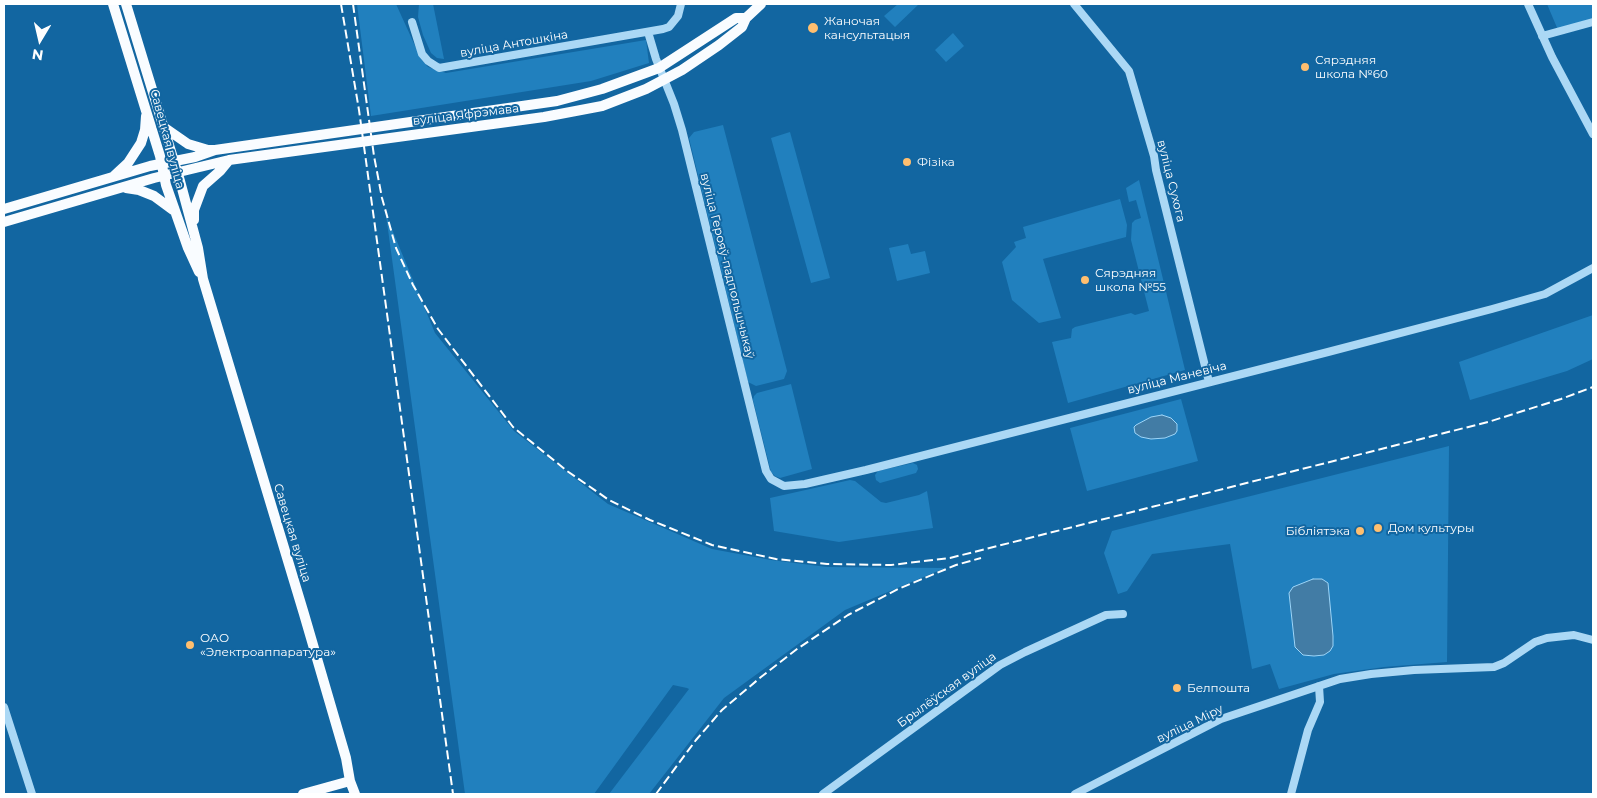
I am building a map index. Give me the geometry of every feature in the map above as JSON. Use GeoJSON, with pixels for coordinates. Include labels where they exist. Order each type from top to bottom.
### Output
{"type":"FeatureCollection","features":[{"type":"Feature","properties":{"kind":"main road","name":"Савецкая вуліца"},"geometry":{"type":"LineString","coordinates":[[113,4],[147,110],[175,212],[188,248],[203,280]]}},
{"type":"Feature","properties":{"kind":"main road","name":"Савецкая вуліца"},"geometry":{"type":"LineString","coordinates":[[126,4],[178,173],[198,248],[203,280],[304,614],[355,794]]}},
{"type":"Feature","properties":{"kind":"main road","name":"вуліца Яфрэмава"},"geometry":{"type":"LineString","coordinates":[[4,222],[164,176],[229,160],[506,123],[583,110],[625,98],[682,70],[719,46],[742,27],[746,18],[761,4]]}},
{"type":"Feature","properties":{"kind":"main road","name":"вуліца Яфрэмава"},"geometry":{"type":"LineString","coordinates":[[4,209],[112,177],[195,157],[215,150],[557,100],[618,85],[659,68],[736,18],[746,18]]}},
{"type":"Feature","properties":{"kind":"main road"},"geometry":{"type":"LineString","coordinates":[[112,177],[128,163],[141,143],[147,110]]}},
{"type":"Feature","properties":{"kind":"main road"},"geometry":{"type":"LineString","coordinates":[[164,127],[188,144],[208,150],[215,150]]}},
{"type":"Feature","properties":{"kind":"main road"},"geometry":{"type":"LineString","coordinates":[[319,134],[323,136],[324,141],[321,147]]}},
{"type":"Feature","properties":{"kind":"main road"},"geometry":{"type":"LineString","coordinates":[[194,234],[194,210],[203,186],[229,160]]}},
{"type":"Feature","properties":{"kind":"main road"},"geometry":{"type":"LineString","coordinates":[[123,188],[139,190],[154,196],[175,212]]}},
{"type":"Feature","properties":{"kind":"main road"},"geometry":{"type":"LineString","coordinates":[[302,794],[350,781]]}},
{"type":"Feature","properties":{"kind":"street","name":"вуліца Антошкіна"},"geometry":{"type":"LineString","coordinates":[[412,22],[422,54],[428,61],[439,68],[669,27],[678,16],[681,4]]}},
{"type":"Feature","properties":{"kind":"street","name":"вуліца Сухога"},"geometry":{"type":"LineString","coordinates":[[1074,4],[1129,71],[1154,156],[1209,382]]}},
{"type":"Feature","properties":{"kind":"street"},"geometry":{"type":"LineString","coordinates":[[1528,4],[1542,36],[1593,134]]}},
{"type":"Feature","properties":{"kind":"street"},"geometry":{"type":"LineString","coordinates":[[1542,36],[1593,22]]}},
{"type":"Feature","properties":{"kind":"street"},"geometry":{"type":"LineString","coordinates":[[648,32],[659,68]]}},
{"type":"Feature","properties":{"kind":"street","name":"вуліца Герояў-падпольшчыкаў"},"geometry":{"type":"LineString","coordinates":[[659,68],[665,78],[682,130],[766,472]]}},
{"type":"Feature","properties":{"kind":"street","name":"вуліца Маневіча"},"geometry":{"type":"LineString","coordinates":[[766,472],[770,479],[784,486],[805,484],[1209,382],[1538,296],[1593,268]]}},
{"type":"Feature","properties":{"kind":"street","name":"Брылёўская вуліца"},"geometry":{"type":"LineString","coordinates":[[823,794],[1000,665],[1106,615],[1123,614]]}},
{"type":"Feature","properties":{"kind":"street","name":"вуліца Міру"},"geometry":{"type":"LineString","coordinates":[[1075,794],[1221,719],[1340,679],[1371,674],[1494,667],[1504,663],[1535,642],[1547,638],[1574,635],[1593,640]]}},
{"type":"Feature","properties":{"kind":"street"},"geometry":{"type":"LineString","coordinates":[[1291,794],[1308,730],[1320,702],[1319,686]]}},
{"type":"Feature","properties":{"kind":"street"},"geometry":{"type":"LineString","coordinates":[[4,707],[32,794]]}},
{"type":"Feature","properties":{"kind":"shaded area"},"geometry":{"type":"Polygon","coordinates":[[[357,4],[396,4],[421,59],[428,67],[446,73],[646,40],[649,63],[591,81],[371,116],[357,4]]]}},
{"type":"Feature","properties":{"kind":"shaded area"},"geometry":{"type":"Polygon","coordinates":[[[419,4],[433,4],[444,59],[437,58],[431,53],[418,17],[419,4]]]}},
{"type":"Feature","properties":{"kind":"shaded area"},"geometry":{"type":"Polygon","coordinates":[[[898,4],[919,4],[895,27],[884,16],[898,4]]]}},
{"type":"Feature","properties":{"kind":"shaded area"},"geometry":{"type":"Polygon","coordinates":[[[1547,4],[1593,4],[1593,20],[1558,30],[1547,4]]]}},
{"type":"Feature","properties":{"kind":"shaded area"},"geometry":{"type":"Polygon","coordinates":[[[953,33],[964,46],[946,62],[935,50],[953,33]]]}},
{"type":"Feature","properties":{"kind":"shaded area"},"geometry":{"type":"Polygon","coordinates":[[[723,125],[787,371],[784,379],[756,386],[748,382],[689,138],[694,132],[723,125]]]}},
{"type":"Feature","properties":{"kind":"shaded area"},"geometry":{"type":"Polygon","coordinates":[[[790,132],[830,278],[811,283],[771,138],[790,132]]]}},
{"type":"Feature","properties":{"kind":"shaded area"},"geometry":{"type":"Polygon","coordinates":[[[1139,180],[1185,370],[1068,403],[1052,342],[1071,338],[1072,329],[1075,327],[1131,313],[1135,315],[1149,311],[1131,240],[1132,223],[1141,218],[1136,200],[1129,202],[1126,188],[1139,180]]]}},
{"type":"Feature","properties":{"kind":"shaded area"},"geometry":{"type":"Polygon","coordinates":[[[1120,199],[1127,225],[1126,237],[1043,259],[1061,318],[1039,323],[1012,300],[1002,262],[1016,247],[1014,242],[1026,238],[1023,227],[1120,199]]]}},
{"type":"Feature","properties":{"kind":"shaded area"},"geometry":{"type":"Polygon","coordinates":[[[386,215],[435,333],[514,431],[608,504],[712,549],[771,560],[827,567],[945,568],[845,610],[724,698],[649,794],[609,794],[689,689],[687,688],[673,685],[594,794],[465,794],[386,215]]]}},
{"type":"Feature","properties":{"kind":"shaded area"},"geometry":{"type":"Polygon","coordinates":[[[908,244],[911,254],[925,251],[930,273],[897,281],[889,248],[908,244]]]}},
{"type":"Feature","properties":{"kind":"shaded area"},"geometry":{"type":"Polygon","coordinates":[[[1593,315],[1593,359],[1567,371],[1470,400],[1459,362],[1593,315]]]}},
{"type":"Feature","properties":{"kind":"shaded area"},"geometry":{"type":"Polygon","coordinates":[[[791,384],[812,469],[780,478],[771,472],[753,400],[757,393],[791,384]]]}},
{"type":"Feature","properties":{"kind":"shaded area"},"geometry":{"type":"Polygon","coordinates":[[[1181,399],[1198,461],[1087,491],[1070,428],[1181,399]]]}},
{"type":"Feature","properties":{"kind":"shaded area"},"geometry":{"type":"Polygon","coordinates":[[[1162,415],[1171,418],[1177,424],[1175,434],[1165,438],[1151,439],[1141,437],[1135,433],[1134,427],[1136,425],[1151,417],[1162,415]]]}},
{"type":"Feature","properties":{"kind":"shaded area"},"geometry":{"type":"Polygon","coordinates":[[[1449,446],[1447,662],[1384,667],[1334,674],[1279,689],[1270,664],[1252,669],[1230,544],[1152,554],[1127,591],[1118,594],[1104,553],[1112,531],[1449,446]]]}},
{"type":"Feature","properties":{"kind":"shaded area"},"geometry":{"type":"Polygon","coordinates":[[[913,463],[917,465],[916,473],[880,483],[876,480],[875,475],[878,471],[913,463]]]}},
{"type":"Feature","properties":{"kind":"shaded area"},"geometry":{"type":"Polygon","coordinates":[[[850,480],[855,481],[881,502],[886,503],[919,495],[927,491],[933,528],[839,542],[774,531],[770,498],[850,480]]]}},
{"type":"Feature","properties":{"kind":"shaded area"},"geometry":{"type":"Polygon","coordinates":[[[1313,579],[1322,579],[1328,583],[1333,636],[1333,646],[1330,651],[1324,655],[1314,656],[1303,655],[1295,647],[1289,593],[1293,587],[1313,579]]]}},
{"type":"Feature","properties":{"kind":"railway"},"geometry":{"type":"LineString","coordinates":[[341,4],[359,110],[453,794]]}},
{"type":"Feature","properties":{"kind":"railway"},"geometry":{"type":"LineString","coordinates":[[353,4],[374,156],[382,198],[396,248],[413,285],[438,329],[513,427],[567,471],[609,500],[650,520],[712,545],[776,559],[827,564],[891,565],[950,558],[1488,422],[1593,387]]}},
{"type":"Feature","properties":{"kind":"railway"},"geometry":{"type":"LineString","coordinates":[[656,794],[696,740],[722,710],[797,649],[848,615],[898,589],[956,565],[981,558]]}},
{"type":"Feature","properties":{"kind":"place","name":"Жаночая кансультацыя"},"geometry":{"type":"Point","coordinates":[813,28]}},
{"type":"Feature","properties":{"kind":"place","name":"Сярэдняя школа №60"},"geometry":{"type":"Point","coordinates":[1305,67]}},
{"type":"Feature","properties":{"kind":"place","name":"Фізіка"},"geometry":{"type":"Point","coordinates":[907,162]}},
{"type":"Feature","properties":{"kind":"place","name":"Сярэдняя школа №55"},"geometry":{"type":"Point","coordinates":[1085,280]}},
{"type":"Feature","properties":{"kind":"place","name":"Дом культуры"},"geometry":{"type":"Point","coordinates":[1378,528]}},
{"type":"Feature","properties":{"kind":"place","name":"Бібліятэка"},"geometry":{"type":"Point","coordinates":[1360,531]}},
{"type":"Feature","properties":{"kind":"place","name":"ОАО «Электроаппаратура»"},"geometry":{"type":"Point","coordinates":[190,645]}},
{"type":"Feature","properties":{"kind":"place","name":"Белпошта"},"geometry":{"type":"Point","coordinates":[1177,688]}}]}
